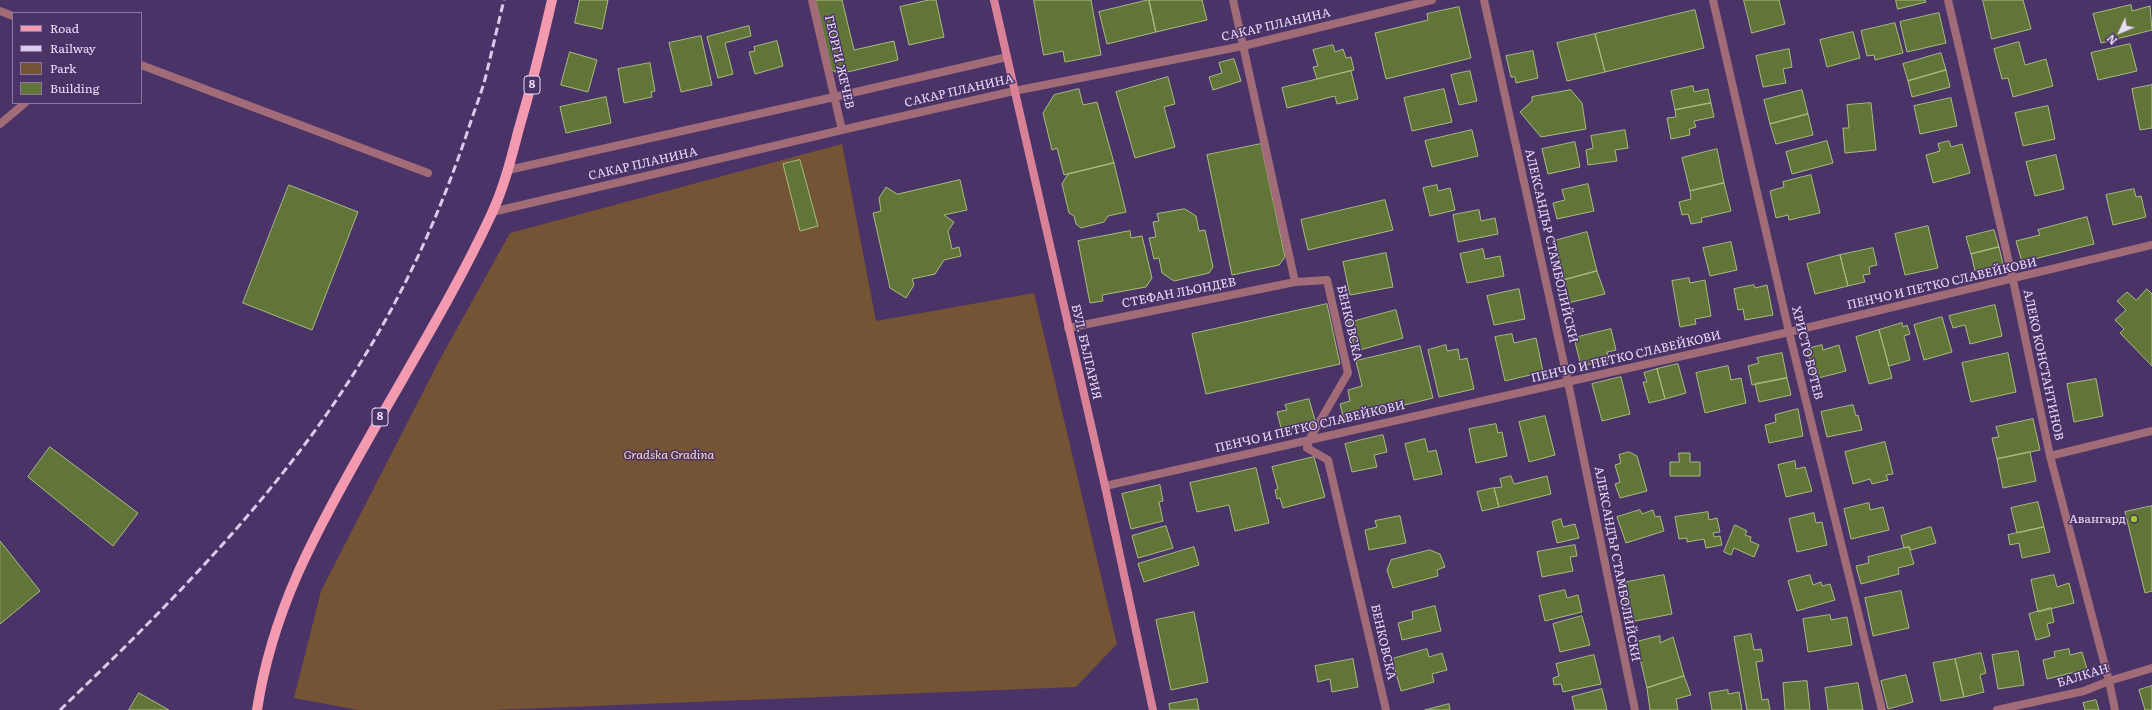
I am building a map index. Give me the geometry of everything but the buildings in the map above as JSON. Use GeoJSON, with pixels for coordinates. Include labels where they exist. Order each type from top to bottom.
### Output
{"type":"FeatureCollection","features":[{"type":"Feature","properties":{"kind":"main road","name":"8"},"geometry":{"type":"LineString","coordinates":[[257,710],[276,626],[296,576],[321,521],[441,309],[492,212],[508,170],[533,79],[552,0]]}},
{"type":"Feature","properties":{"kind":"street","name":"ГЕОРГИ ЖЕЧЕВ"},"geometry":{"type":"LineString","coordinates":[[812,0],[842,130]]}},
{"type":"Feature","properties":{"kind":"street","name":"БУЛ. БЪЛГАРИЯ"},"geometry":{"type":"LineString","coordinates":[[994,0],[1105,486],[1153,710]]}},
{"type":"Feature","properties":{"kind":"street"},"geometry":{"type":"LineString","coordinates":[[1233,0],[1295,282]]}},
{"type":"Feature","properties":{"kind":"street","name":"САКАР ПЛАНИНА"},"geometry":{"type":"LineString","coordinates":[[492,212],[1014,91],[1243,46],[1432,0]]}},
{"type":"Feature","properties":{"kind":"street","name":"АЛЕКСАНДЪР СТАМБОЛИЙСКИ"},"geometry":{"type":"LineString","coordinates":[[1484,0],[1568,382],[1635,710]]}},
{"type":"Feature","properties":{"kind":"street","name":"ХРИСТО БОТЕВ"},"geometry":{"type":"LineString","coordinates":[[1713,0],[1789,332],[1882,710]]}},
{"type":"Feature","properties":{"kind":"street","name":"АЛЕКО КОНСТАНТИНОВ"},"geometry":{"type":"LineString","coordinates":[[1948,0],[2013,280],[2050,456],[2109,681],[2114,710]]}},
{"type":"Feature","properties":{"kind":"street"},"geometry":{"type":"LineString","coordinates":[[0,12],[12,16]]}},
{"type":"Feature","properties":{"kind":"street","name":"САКАР ПЛАНИНА"},"geometry":{"type":"LineString","coordinates":[[508,170],[1007,57]]}},
{"type":"Feature","properties":{"kind":"street"},"geometry":{"type":"LineString","coordinates":[[142,65],[428,173]]}},
{"type":"Feature","properties":{"kind":"street"},"geometry":{"type":"LineString","coordinates":[[0,124],[24,104]]}},
{"type":"Feature","properties":{"kind":"street","name":"ПЕНЧО И ПЕТКО СЛАВЕЙКОВИ"},"geometry":{"type":"LineString","coordinates":[[1105,486],[1789,332],[2152,246]]}},
{"type":"Feature","properties":{"kind":"street","name":"БЕНКОВСКА"},"geometry":{"type":"LineString","coordinates":[[1295,282],[1327,280],[1348,373],[1309,440],[1307,448],[1328,460],[1386,710]]}},
{"type":"Feature","properties":{"kind":"street","name":"СТЕФАН ЛЬОНДЕВ"},"geometry":{"type":"LineString","coordinates":[[1068,328],[1295,282]]}},
{"type":"Feature","properties":{"kind":"street"},"geometry":{"type":"LineString","coordinates":[[2050,456],[2152,431]]}},
{"type":"Feature","properties":{"kind":"street","name":"БАЛКАН"},"geometry":{"type":"LineString","coordinates":[[1997,710],[2084,692],[2109,681],[2152,668]]}},
{"type":"Feature","properties":{"kind":"green space","name":"Gradska Gradina"},"geometry":{"type":"Polygon","coordinates":[[[842,144],[876,321],[1034,293],[1117,644],[1076,687],[491,710],[358,710],[294,698],[321,591],[439,361],[510,233],[842,144]]]}},
{"type":"Feature","properties":{"kind":"railway"},"geometry":{"type":"LineString","coordinates":[[60,710],[105,667],[193,577],[235,531],[275,483],[349,382],[395,303],[431,228],[452,176],[484,84],[504,0]]}},
{"type":"Feature","properties":{"kind":"place","name":"Авангард"},"geometry":{"type":"Point","coordinates":[2134,519]}}]}
